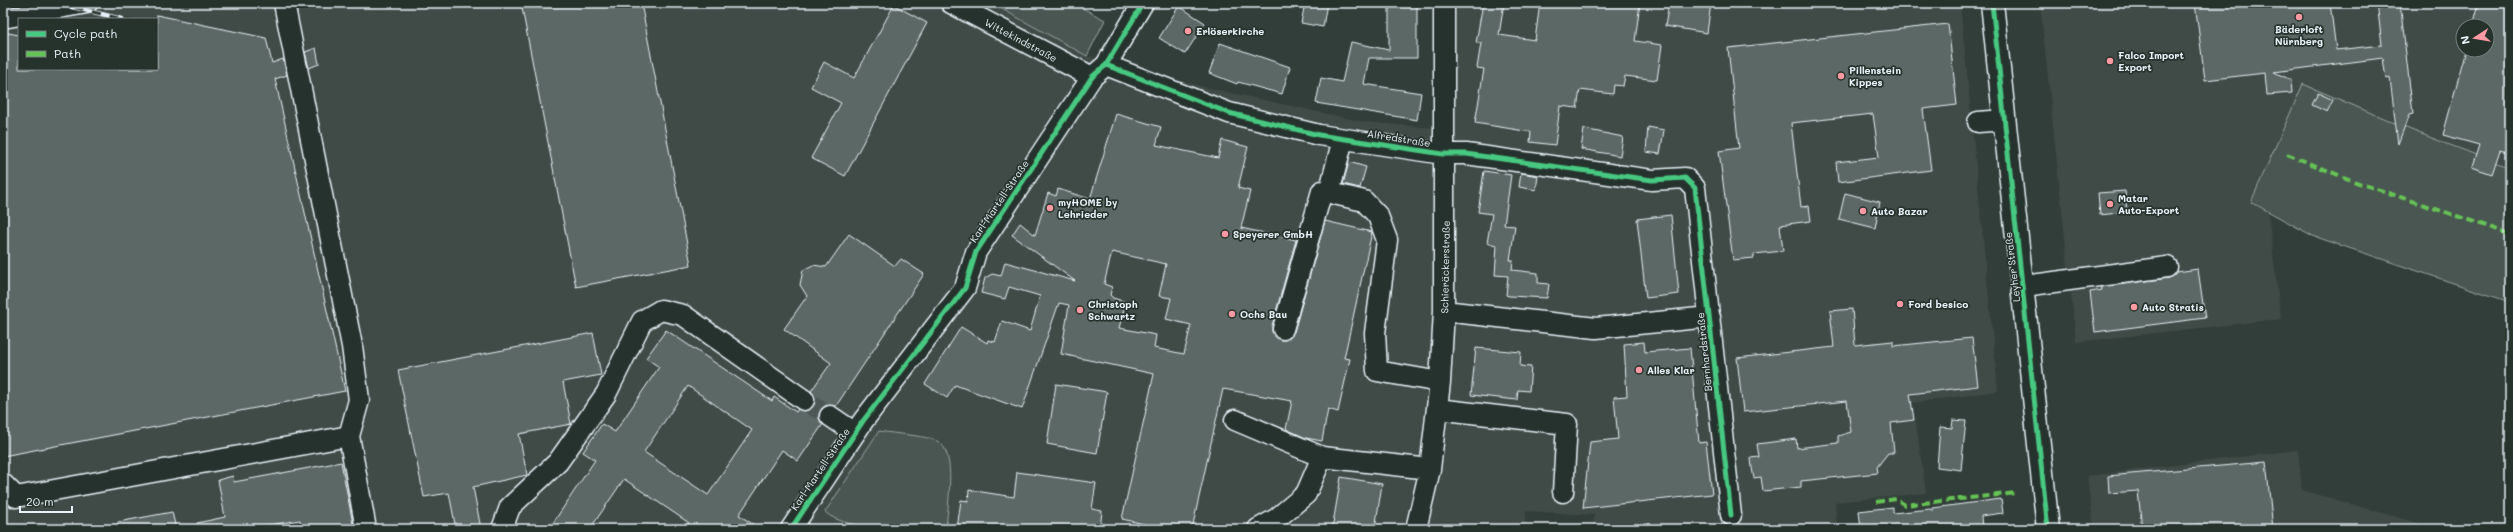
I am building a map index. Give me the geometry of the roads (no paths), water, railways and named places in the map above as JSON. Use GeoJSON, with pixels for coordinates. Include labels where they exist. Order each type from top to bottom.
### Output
{"type":"FeatureCollection","features":[{"type":"Feature","properties":{"kind":"main road","name":"Leyher Straße"},"geometry":{"type":"LineString","coordinates":[[1992,3],[2024,286],[2048,529]]}},
{"type":"Feature","properties":{"kind":"street"},"geometry":{"type":"LineString","coordinates":[[3,18],[87,3]]}},
{"type":"Feature","properties":{"kind":"street"},"geometry":{"type":"LineString","coordinates":[[284,3],[352,346],[359,400],[349,436],[366,529]]}},
{"type":"Feature","properties":{"kind":"street","name":"Karl-Martell-Straße"},"geometry":{"type":"LineString","coordinates":[[791,529],[855,433],[965,288],[976,252],[1099,71],[1143,3]]}},
{"type":"Feature","properties":{"kind":"street","name":"Schieräckerstraße"},"geometry":{"type":"LineString","coordinates":[[1416,529],[1430,469],[1440,382],[1444,311],[1446,221],[1443,154],[1444,3]]}},
{"type":"Feature","properties":{"kind":"street","name":"Wittekindstraße"},"geometry":{"type":"LineString","coordinates":[[960,5],[1099,71]]}},
{"type":"Feature","properties":{"kind":"street","name":"Alfredstraße"},"geometry":{"type":"LineString","coordinates":[[1099,71],[1229,113],[1319,135],[1443,154],[1466,154],[1652,180],[1685,178],[1695,188]]}},
{"type":"Feature","properties":{"kind":"street"},"geometry":{"type":"LineString","coordinates":[[1978,122],[2005,120]]}},
{"type":"Feature","properties":{"kind":"street"},"geometry":{"type":"LineString","coordinates":[[1330,193],[1343,139]]}},
{"type":"Feature","properties":{"kind":"street","name":"Bernhardstraße"},"geometry":{"type":"LineString","coordinates":[[1695,188],[1731,515]]}},
{"type":"Feature","properties":{"kind":"street"},"geometry":{"type":"LineString","coordinates":[[1283,329],[1322,191],[1364,201],[1378,216],[1387,240],[1375,333],[1377,371],[1440,382]]}},
{"type":"Feature","properties":{"kind":"street"},"geometry":{"type":"LineString","coordinates":[[2024,286],[2167,267]]}},
{"type":"Feature","properties":{"kind":"street"},"geometry":{"type":"LineString","coordinates":[[502,529],[510,507],[558,462],[606,394],[642,321],[661,310],[683,315],[804,400]]}},
{"type":"Feature","properties":{"kind":"street","name":"Bernhardstraße"},"geometry":{"type":"LineString","coordinates":[[1444,311],[1596,328],[1710,317]]}},
{"type":"Feature","properties":{"kind":"street"},"geometry":{"type":"LineString","coordinates":[[1437,409],[1567,424],[1563,492]]}},
{"type":"Feature","properties":{"kind":"street"},"geometry":{"type":"LineString","coordinates":[[830,416],[855,433]]}},
{"type":"Feature","properties":{"kind":"street"},"geometry":{"type":"LineString","coordinates":[[1235,420],[1322,457],[1430,469]]}},
{"type":"Feature","properties":{"kind":"street"},"geometry":{"type":"LineString","coordinates":[[3,484],[16,497],[349,436]]}},
{"type":"Feature","properties":{"kind":"street"},"geometry":{"type":"LineString","coordinates":[[1258,529],[1276,519],[1306,494],[1322,457]]}},
{"type":"Feature","properties":{"kind":"tunnel"},"geometry":{"type":"LineString","coordinates":[[804,400],[830,416]]}},
{"type":"Feature","properties":{"kind":"railway"},"geometry":{"type":"LineString","coordinates":[[3,5],[60,4],[118,18]]}},
{"type":"Feature","properties":{"kind":"place","name":"Bäderloft Nürnberg"},"geometry":{"type":"Point","coordinates":[2299,17]}},
{"type":"Feature","properties":{"kind":"place","name":"Erlöserkirche"},"geometry":{"type":"Point","coordinates":[1188,31]}},
{"type":"Feature","properties":{"kind":"place","name":"Falco Import Export"},"geometry":{"type":"Point","coordinates":[2110,61]}},
{"type":"Feature","properties":{"kind":"place","name":"Pillenstein Kippes"},"geometry":{"type":"Point","coordinates":[1841,76]}},
{"type":"Feature","properties":{"kind":"place","name":"Matar Auto-Export"},"geometry":{"type":"Point","coordinates":[2110,204]}},
{"type":"Feature","properties":{"kind":"place","name":"myHOME by Lehrieder"},"geometry":{"type":"Point","coordinates":[1050,208]}},
{"type":"Feature","properties":{"kind":"place","name":"Auto Bazar"},"geometry":{"type":"Point","coordinates":[1863,211]}},
{"type":"Feature","properties":{"kind":"place","name":"Speyerer GmbH"},"geometry":{"type":"Point","coordinates":[1225,234]}},
{"type":"Feature","properties":{"kind":"place","name":"Ford besico"},"geometry":{"type":"Point","coordinates":[1900,304]}},
{"type":"Feature","properties":{"kind":"place","name":"Auto Stratis"},"geometry":{"type":"Point","coordinates":[2134,307]}},
{"type":"Feature","properties":{"kind":"place","name":"Christoph Schwartz"},"geometry":{"type":"Point","coordinates":[1080,310]}},
{"type":"Feature","properties":{"kind":"place","name":"Ochs Bau"},"geometry":{"type":"Point","coordinates":[1232,314]}},
{"type":"Feature","properties":{"kind":"place","name":"Alles Klar"},"geometry":{"type":"Point","coordinates":[1639,370]}}]}
